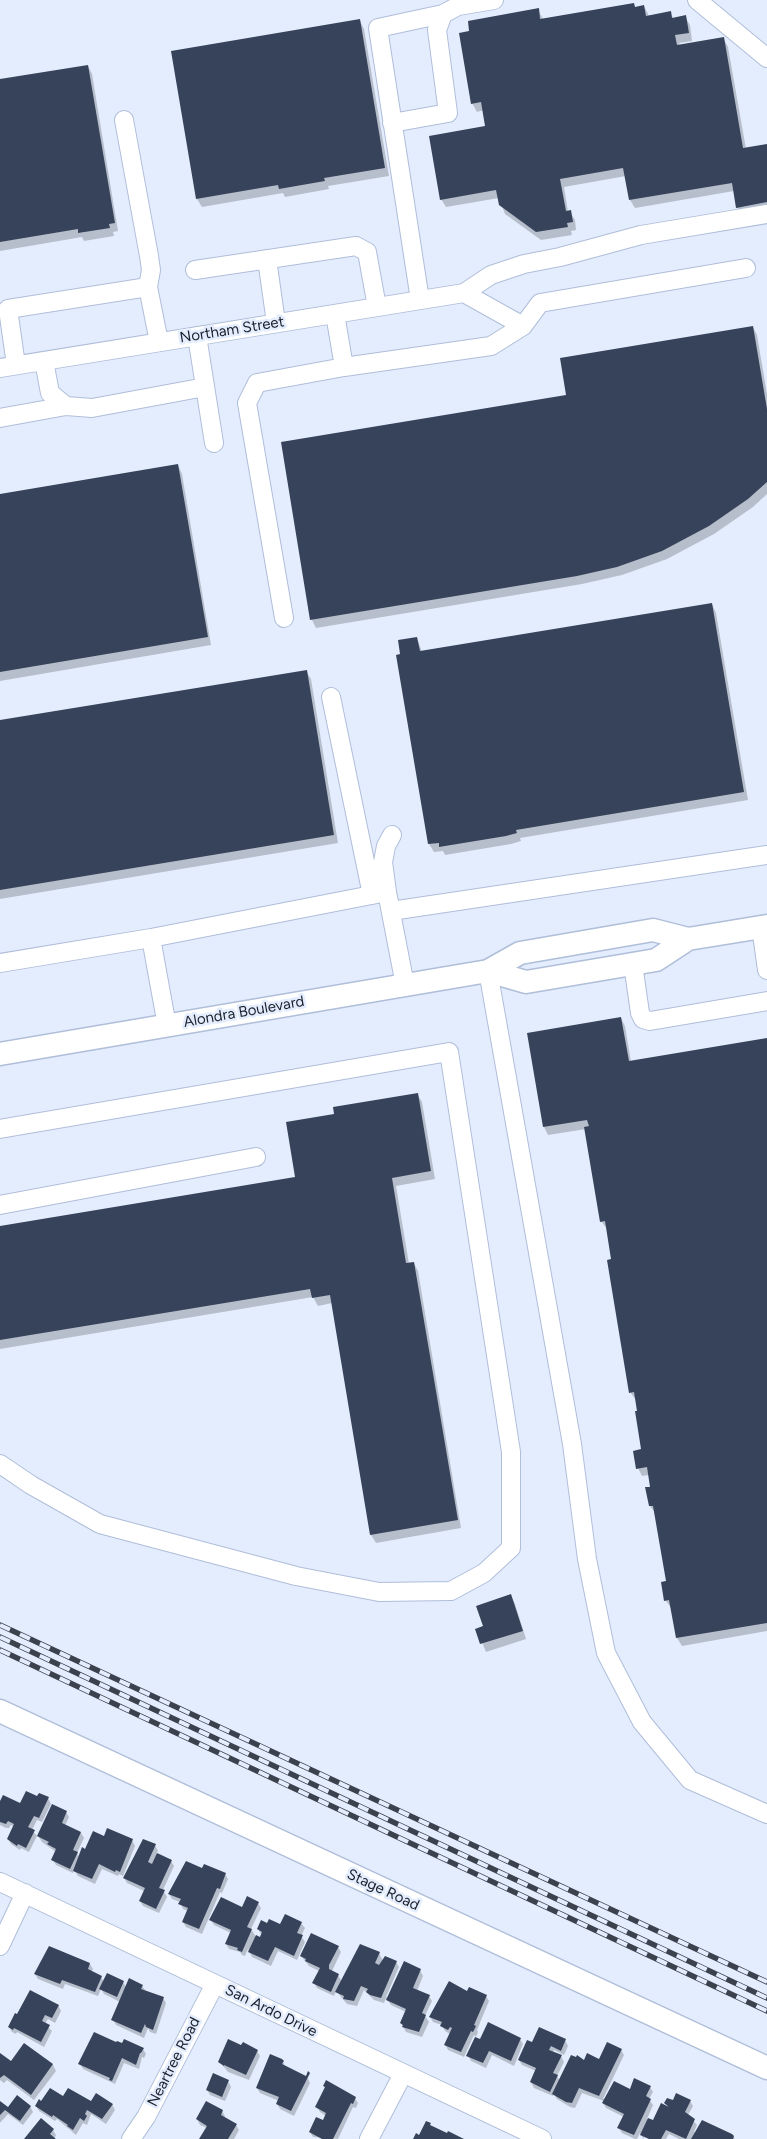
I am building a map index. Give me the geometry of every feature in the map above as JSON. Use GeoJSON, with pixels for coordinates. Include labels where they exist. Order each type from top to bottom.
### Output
{"type":"FeatureCollection","features":[{"type":"Feature","properties":{"kind":"main road","name":"Alondra Boulevard"},"geometry":{"type":"LineString","coordinates":[[0,1054],[488,971],[520,953],[652,930],[688,939],[764,927]]}},
{"type":"Feature","properties":{"kind":"main road","name":"Alondra Boulevard"},"geometry":{"type":"LineString","coordinates":[[488,971],[526,982],[656,960],[688,939]]}},
{"type":"Feature","properties":{"kind":"main road","name":"Stage Road"},"geometry":{"type":"LineString","coordinates":[[0,1711],[767,2068]]}},
{"type":"Feature","properties":{"kind":"street"},"geometry":{"type":"LineString","coordinates":[[420,300],[378,28],[443,14],[458,6],[494,0]]}},
{"type":"Feature","properties":{"kind":"street"},"geometry":{"type":"LineString","coordinates":[[697,0],[767,58]]}},
{"type":"Feature","properties":{"kind":"street"},"geometry":{"type":"LineString","coordinates":[[392,123],[448,114],[438,30],[443,14]]}},
{"type":"Feature","properties":{"kind":"street"},"geometry":{"type":"LineString","coordinates":[[124,120],[149,256],[151,270],[148,287],[159,342]]}},
{"type":"Feature","properties":{"kind":"street"},"geometry":{"type":"LineString","coordinates":[[523,326],[464,293],[492,275],[524,264],[560,257],[641,235],[767,214]]}},
{"type":"Feature","properties":{"kind":"street"},"geometry":{"type":"LineString","coordinates":[[195,270],[356,246],[367,252],[376,307]]}},
{"type":"Feature","properties":{"kind":"street"},"geometry":{"type":"LineString","coordinates":[[267,260],[276,323]]}},
{"type":"Feature","properties":{"kind":"street"},"geometry":{"type":"LineString","coordinates":[[284,618],[247,404],[257,383],[344,367],[491,346],[523,326],[540,303],[746,268]]}},
{"type":"Feature","properties":{"kind":"street"},"geometry":{"type":"LineString","coordinates":[[8,367],[4,310],[148,287]]}},
{"type":"Feature","properties":{"kind":"street","name":"Northam Street"},"geometry":{"type":"LineString","coordinates":[[8,367],[464,293]]}},
{"type":"Feature","properties":{"kind":"street"},"geometry":{"type":"LineString","coordinates":[[335,314],[344,367]]}},
{"type":"Feature","properties":{"kind":"street"},"geometry":{"type":"LineString","coordinates":[[197,336],[214,443]]}},
{"type":"Feature","properties":{"kind":"street"},"geometry":{"type":"LineString","coordinates":[[44,361],[50,393],[66,406]]}},
{"type":"Feature","properties":{"kind":"street"},"geometry":{"type":"LineString","coordinates":[[0,418],[66,406],[92,408],[205,386]]}},
{"type":"Feature","properties":{"kind":"street"},"geometry":{"type":"LineString","coordinates":[[331,696],[380,894],[391,911],[405,985]]}},
{"type":"Feature","properties":{"kind":"street"},"geometry":{"type":"LineString","coordinates":[[380,894],[386,846],[392,835]]}},
{"type":"Feature","properties":{"kind":"street"},"geometry":{"type":"LineString","coordinates":[[391,911],[767,855]]}},
{"type":"Feature","properties":{"kind":"street"},"geometry":{"type":"LineString","coordinates":[[0,963],[151,938],[380,894]]}},
{"type":"Feature","properties":{"kind":"street"},"geometry":{"type":"LineString","coordinates":[[764,927],[767,970]]}},
{"type":"Feature","properties":{"kind":"street"},"geometry":{"type":"LineString","coordinates":[[151,938],[167,1026]]}},
{"type":"Feature","properties":{"kind":"street"},"geometry":{"type":"LineString","coordinates":[[633,964],[640,1013],[643,1019],[650,1021],[767,1002]]}},
{"type":"Feature","properties":{"kind":"street"},"geometry":{"type":"LineString","coordinates":[[488,971],[572,1444],[587,1559],[606,1653],[642,1722],[690,1780],[767,1814]]}},
{"type":"Feature","properties":{"kind":"street"},"geometry":{"type":"LineString","coordinates":[[0,1129],[449,1052],[511,1452],[511,1548],[484,1573],[451,1592],[379,1592],[296,1576],[100,1524],[31,1485],[0,1464]]}},
{"type":"Feature","properties":{"kind":"street"},"geometry":{"type":"LineString","coordinates":[[0,1205],[256,1157]]}},
{"type":"Feature","properties":{"kind":"street","name":"San Ardo Drive"},"geometry":{"type":"LineString","coordinates":[[0,1882],[542,2139]]}},
{"type":"Feature","properties":{"kind":"street"},"geometry":{"type":"LineString","coordinates":[[0,1946],[25,1894]]}},
{"type":"Feature","properties":{"kind":"street","name":"Neartree Road"},"geometry":{"type":"LineString","coordinates":[[131,2139],[150,2109],[215,1984]]}},
{"type":"Feature","properties":{"kind":"street"},"geometry":{"type":"LineString","coordinates":[[369,2139],[403,2074]]}},
{"type":"Feature","properties":{"kind":"building"},"geometry":{"type":"Polygon","coordinates":[[[634,3],[635,7],[644,5],[646,16],[671,11],[672,18],[686,15],[689,33],[675,35],[677,45],[724,37],[743,148],[767,144],[767,202],[736,208],[732,183],[629,200],[623,168],[560,179],[566,211],[571,210],[573,222],[567,223],[568,227],[536,232],[499,205],[496,190],[440,200],[429,136],[485,126],[481,102],[471,104],[459,33],[469,31],[468,21],[539,8],[540,19],[634,3]]]}},
{"type":"Feature","properties":{"kind":"building"},"geometry":{"type":"Polygon","coordinates":[[[360,19],[385,168],[324,178],[325,181],[279,189],[278,185],[196,199],[171,51],[360,19]]]}},
{"type":"Feature","properties":{"kind":"building"},"geometry":{"type":"Polygon","coordinates":[[[88,65],[115,223],[109,224],[110,228],[78,233],[78,229],[0,242],[0,79],[88,65]]]}},
{"type":"Feature","properties":{"kind":"building"},"geometry":{"type":"Polygon","coordinates":[[[753,326],[767,409],[767,482],[748,499],[709,526],[662,551],[617,567],[577,576],[310,620],[281,442],[566,395],[560,358],[753,326]]]}},
{"type":"Feature","properties":{"kind":"building"},"geometry":{"type":"Polygon","coordinates":[[[178,464],[208,637],[0,672],[0,494],[178,464]]]}},
{"type":"Feature","properties":{"kind":"building"},"geometry":{"type":"Polygon","coordinates":[[[712,603],[744,792],[516,830],[517,833],[506,836],[439,847],[439,843],[428,844],[396,655],[400,654],[398,640],[417,637],[420,651],[712,603]]]}},
{"type":"Feature","properties":{"kind":"building"},"geometry":{"type":"Polygon","coordinates":[[[307,670],[334,835],[0,890],[0,720],[307,670]]]}},
{"type":"Feature","properties":{"kind":"building"},"geometry":{"type":"Polygon","coordinates":[[[621,1017],[629,1061],[767,1038],[767,1623],[676,1638],[669,1600],[664,1601],[661,1582],[666,1581],[653,1506],[649,1506],[645,1487],[650,1487],[647,1467],[636,1469],[633,1451],[641,1449],[635,1411],[637,1411],[634,1392],[629,1393],[607,1260],[611,1259],[605,1221],[600,1222],[584,1127],[589,1126],[587,1120],[543,1127],[527,1033],[621,1017]]]}},
{"type":"Feature","properties":{"kind":"building"},"geometry":{"type":"Polygon","coordinates":[[[418,1093],[431,1171],[392,1178],[406,1263],[414,1262],[458,1520],[370,1535],[330,1295],[312,1298],[310,1289],[0,1340],[0,1226],[295,1177],[286,1122],[334,1114],[333,1107],[418,1093]]]}},
{"type":"Feature","properties":{"kind":"building"},"geometry":{"type":"Polygon","coordinates":[[[511,1594],[523,1631],[480,1644],[475,1629],[483,1626],[476,1606],[511,1594]]]}},
{"type":"Feature","properties":{"kind":"building"},"geometry":{"type":"Polygon","coordinates":[[[26,1791],[37,1796],[39,1793],[49,1797],[39,1818],[34,1816],[28,1827],[35,1830],[26,1848],[18,1844],[17,1846],[7,1839],[14,1824],[8,1821],[6,1824],[0,1822],[0,1801],[3,1795],[20,1803],[26,1791]]]}},
{"type":"Feature","properties":{"kind":"building"},"geometry":{"type":"Polygon","coordinates":[[[52,1804],[67,1811],[62,1823],[81,1832],[73,1850],[78,1852],[70,1869],[51,1860],[56,1849],[47,1844],[49,1842],[37,1836],[52,1804]]]}},
{"type":"Feature","properties":{"kind":"building"},"geometry":{"type":"Polygon","coordinates":[[[107,1828],[133,1839],[120,1872],[116,1870],[115,1872],[99,1864],[92,1879],[73,1871],[82,1847],[85,1849],[93,1831],[104,1836],[107,1828]]]}},
{"type":"Feature","properties":{"kind":"building"},"geometry":{"type":"Polygon","coordinates":[[[143,1839],[156,1844],[148,1862],[152,1864],[157,1853],[172,1860],[159,1888],[165,1890],[156,1909],[139,1901],[145,1888],[123,1878],[143,1839]]]}},
{"type":"Feature","properties":{"kind":"building"},"geometry":{"type":"Polygon","coordinates":[[[186,1861],[202,1868],[204,1864],[226,1873],[220,1889],[217,1888],[199,1929],[182,1922],[188,1908],[178,1904],[181,1899],[168,1894],[186,1861]]]}},
{"type":"Feature","properties":{"kind":"building"},"geometry":{"type":"Polygon","coordinates":[[[247,1896],[259,1902],[247,1927],[252,1929],[242,1952],[237,1950],[238,1948],[225,1944],[231,1930],[209,1920],[221,1897],[242,1907],[247,1896]]]}},
{"type":"Feature","properties":{"kind":"building"},"geometry":{"type":"Polygon","coordinates":[[[285,1914],[302,1922],[297,1933],[303,1935],[294,1956],[275,1947],[268,1961],[248,1952],[256,1935],[260,1937],[262,1932],[257,1929],[261,1920],[267,1923],[269,1919],[280,1924],[285,1914]]]}},
{"type":"Feature","properties":{"kind":"building"},"geometry":{"type":"Polygon","coordinates":[[[311,1933],[339,1946],[329,1965],[329,1969],[339,1974],[331,1992],[312,1983],[320,1968],[305,1961],[306,1959],[300,1956],[311,1933]]]}},
{"type":"Feature","properties":{"kind":"building"},"geometry":{"type":"Polygon","coordinates":[[[360,1944],[380,1952],[375,1963],[379,1965],[385,1956],[397,1961],[381,1998],[370,1995],[366,1992],[368,1989],[361,1986],[354,2001],[343,1999],[344,1996],[335,1992],[360,1944]]]}},
{"type":"Feature","properties":{"kind":"building"},"geometry":{"type":"Polygon","coordinates":[[[49,1946],[90,1963],[88,1969],[102,1976],[95,1992],[62,1980],[60,1984],[34,1974],[49,1946]]]}},
{"type":"Feature","properties":{"kind":"building"},"geometry":{"type":"Polygon","coordinates":[[[404,1961],[421,1969],[413,1988],[430,1995],[422,2013],[426,2015],[419,2032],[402,2027],[403,2025],[400,2023],[406,2009],[386,2000],[404,1961]]]}},
{"type":"Feature","properties":{"kind":"building"},"geometry":{"type":"Polygon","coordinates":[[[107,1973],[124,1981],[117,1997],[99,1989],[107,1973]]]}},
{"type":"Feature","properties":{"kind":"building"},"geometry":{"type":"Polygon","coordinates":[[[129,1978],[143,1985],[141,1989],[164,1997],[153,2030],[146,2027],[145,2024],[141,2033],[111,2020],[129,1978]]]}},
{"type":"Feature","properties":{"kind":"building"},"geometry":{"type":"Polygon","coordinates":[[[449,1981],[467,1991],[469,1987],[487,1995],[474,2025],[476,2026],[473,2032],[471,2031],[461,2052],[444,2045],[452,2028],[450,2027],[448,2030],[440,2026],[442,2022],[429,2017],[449,1981]]]}},
{"type":"Feature","properties":{"kind":"building"},"geometry":{"type":"Polygon","coordinates":[[[30,1990],[59,2005],[52,2018],[45,2015],[42,2021],[50,2025],[41,2042],[14,2028],[13,2030],[8,2027],[30,1990]]]}},
{"type":"Feature","properties":{"kind":"building"},"geometry":{"type":"Polygon","coordinates":[[[488,2022],[521,2038],[511,2061],[489,2051],[483,2063],[466,2056],[475,2037],[480,2039],[488,2022]]]}},
{"type":"Feature","properties":{"kind":"building"},"geometry":{"type":"Polygon","coordinates":[[[539,2027],[566,2039],[561,2051],[551,2046],[549,2050],[562,2055],[553,2073],[558,2075],[550,2092],[530,2082],[536,2068],[518,2060],[527,2040],[532,2042],[539,2027]]]}},
{"type":"Feature","properties":{"kind":"building"},"geometry":{"type":"Polygon","coordinates":[[[94,2032],[116,2042],[122,2043],[124,2039],[144,2048],[136,2065],[122,2058],[112,2081],[109,2080],[110,2078],[78,2064],[94,2032]]]}},
{"type":"Feature","properties":{"kind":"building"},"geometry":{"type":"Polygon","coordinates":[[[228,2039],[241,2045],[243,2042],[258,2050],[246,2075],[218,2062],[228,2039]]]}},
{"type":"Feature","properties":{"kind":"building"},"geometry":{"type":"Polygon","coordinates":[[[607,2042],[622,2049],[599,2096],[579,2088],[572,2103],[566,2102],[552,2094],[571,2055],[576,2057],[577,2055],[584,2060],[587,2053],[599,2059],[607,2042]]]}},
{"type":"Feature","properties":{"kind":"building"},"geometry":{"type":"Polygon","coordinates":[[[24,2043],[53,2064],[31,2095],[4,2075],[0,2078],[0,2053],[11,2061],[24,2043]]]}},
{"type":"Feature","properties":{"kind":"building"},"geometry":{"type":"Polygon","coordinates":[[[270,2054],[282,2059],[284,2061],[282,2064],[306,2076],[308,2071],[310,2073],[291,2111],[276,2104],[279,2097],[256,2088],[270,2054]]]}},
{"type":"Feature","properties":{"kind":"building"},"geometry":{"type":"Polygon","coordinates":[[[213,2073],[229,2080],[222,2097],[206,2090],[213,2073]]]}},
{"type":"Feature","properties":{"kind":"building"},"geometry":{"type":"Polygon","coordinates":[[[634,2078],[651,2086],[646,2096],[651,2099],[634,2135],[617,2128],[624,2114],[602,2103],[614,2081],[630,2089],[634,2078]]]}},
{"type":"Feature","properties":{"kind":"building"},"geometry":{"type":"Polygon","coordinates":[[[326,2080],[356,2097],[353,2104],[351,2103],[333,2139],[322,2139],[309,2132],[316,2117],[323,2120],[326,2113],[315,2107],[325,2087],[323,2086],[326,2080]]]}},
{"type":"Feature","properties":{"kind":"building"},"geometry":{"type":"Polygon","coordinates":[[[50,2088],[63,2096],[68,2088],[91,2101],[96,2093],[113,2104],[102,2119],[87,2110],[85,2114],[87,2116],[84,2121],[80,2118],[73,2130],[53,2115],[52,2117],[35,2106],[50,2088]]]}},
{"type":"Feature","properties":{"kind":"building"},"geometry":{"type":"Polygon","coordinates":[[[676,2093],[691,2100],[685,2112],[695,2119],[686,2139],[666,2130],[661,2139],[649,2139],[640,2135],[648,2118],[653,2120],[661,2103],[669,2107],[664,2103],[667,2098],[673,2100],[676,2093]]]}},
{"type":"Feature","properties":{"kind":"building"},"geometry":{"type":"Polygon","coordinates":[[[17,2095],[31,2106],[20,2121],[5,2110],[0,2115],[0,2101],[8,2107],[17,2095]]]}},
{"type":"Feature","properties":{"kind":"building"},"geometry":{"type":"Polygon","coordinates":[[[206,2101],[223,2110],[221,2115],[237,2124],[228,2139],[199,2139],[207,2126],[196,2119],[206,2101]]]}},
{"type":"Feature","properties":{"kind":"building"},"geometry":{"type":"Polygon","coordinates":[[[41,2118],[54,2129],[50,2134],[56,2139],[24,2139],[41,2118]]]}},
{"type":"Feature","properties":{"kind":"building"},"geometry":{"type":"Polygon","coordinates":[[[702,2120],[732,2134],[734,2136],[733,2139],[691,2139],[702,2120]]]}},
{"type":"Feature","properties":{"kind":"building"},"geometry":{"type":"Polygon","coordinates":[[[426,2121],[431,2123],[430,2125],[464,2139],[413,2139],[416,2133],[419,2135],[426,2121]]]}},
{"type":"Feature","properties":{"kind":"railway"},"geometry":{"type":"LineString","coordinates":[[0,1625],[767,1982]]}},
{"type":"Feature","properties":{"kind":"railway"},"geometry":{"type":"LineString","coordinates":[[0,1637],[767,1998]]}},
{"type":"Feature","properties":{"kind":"railway"},"geometry":{"type":"LineString","coordinates":[[0,1650],[767,2011]]}}]}
